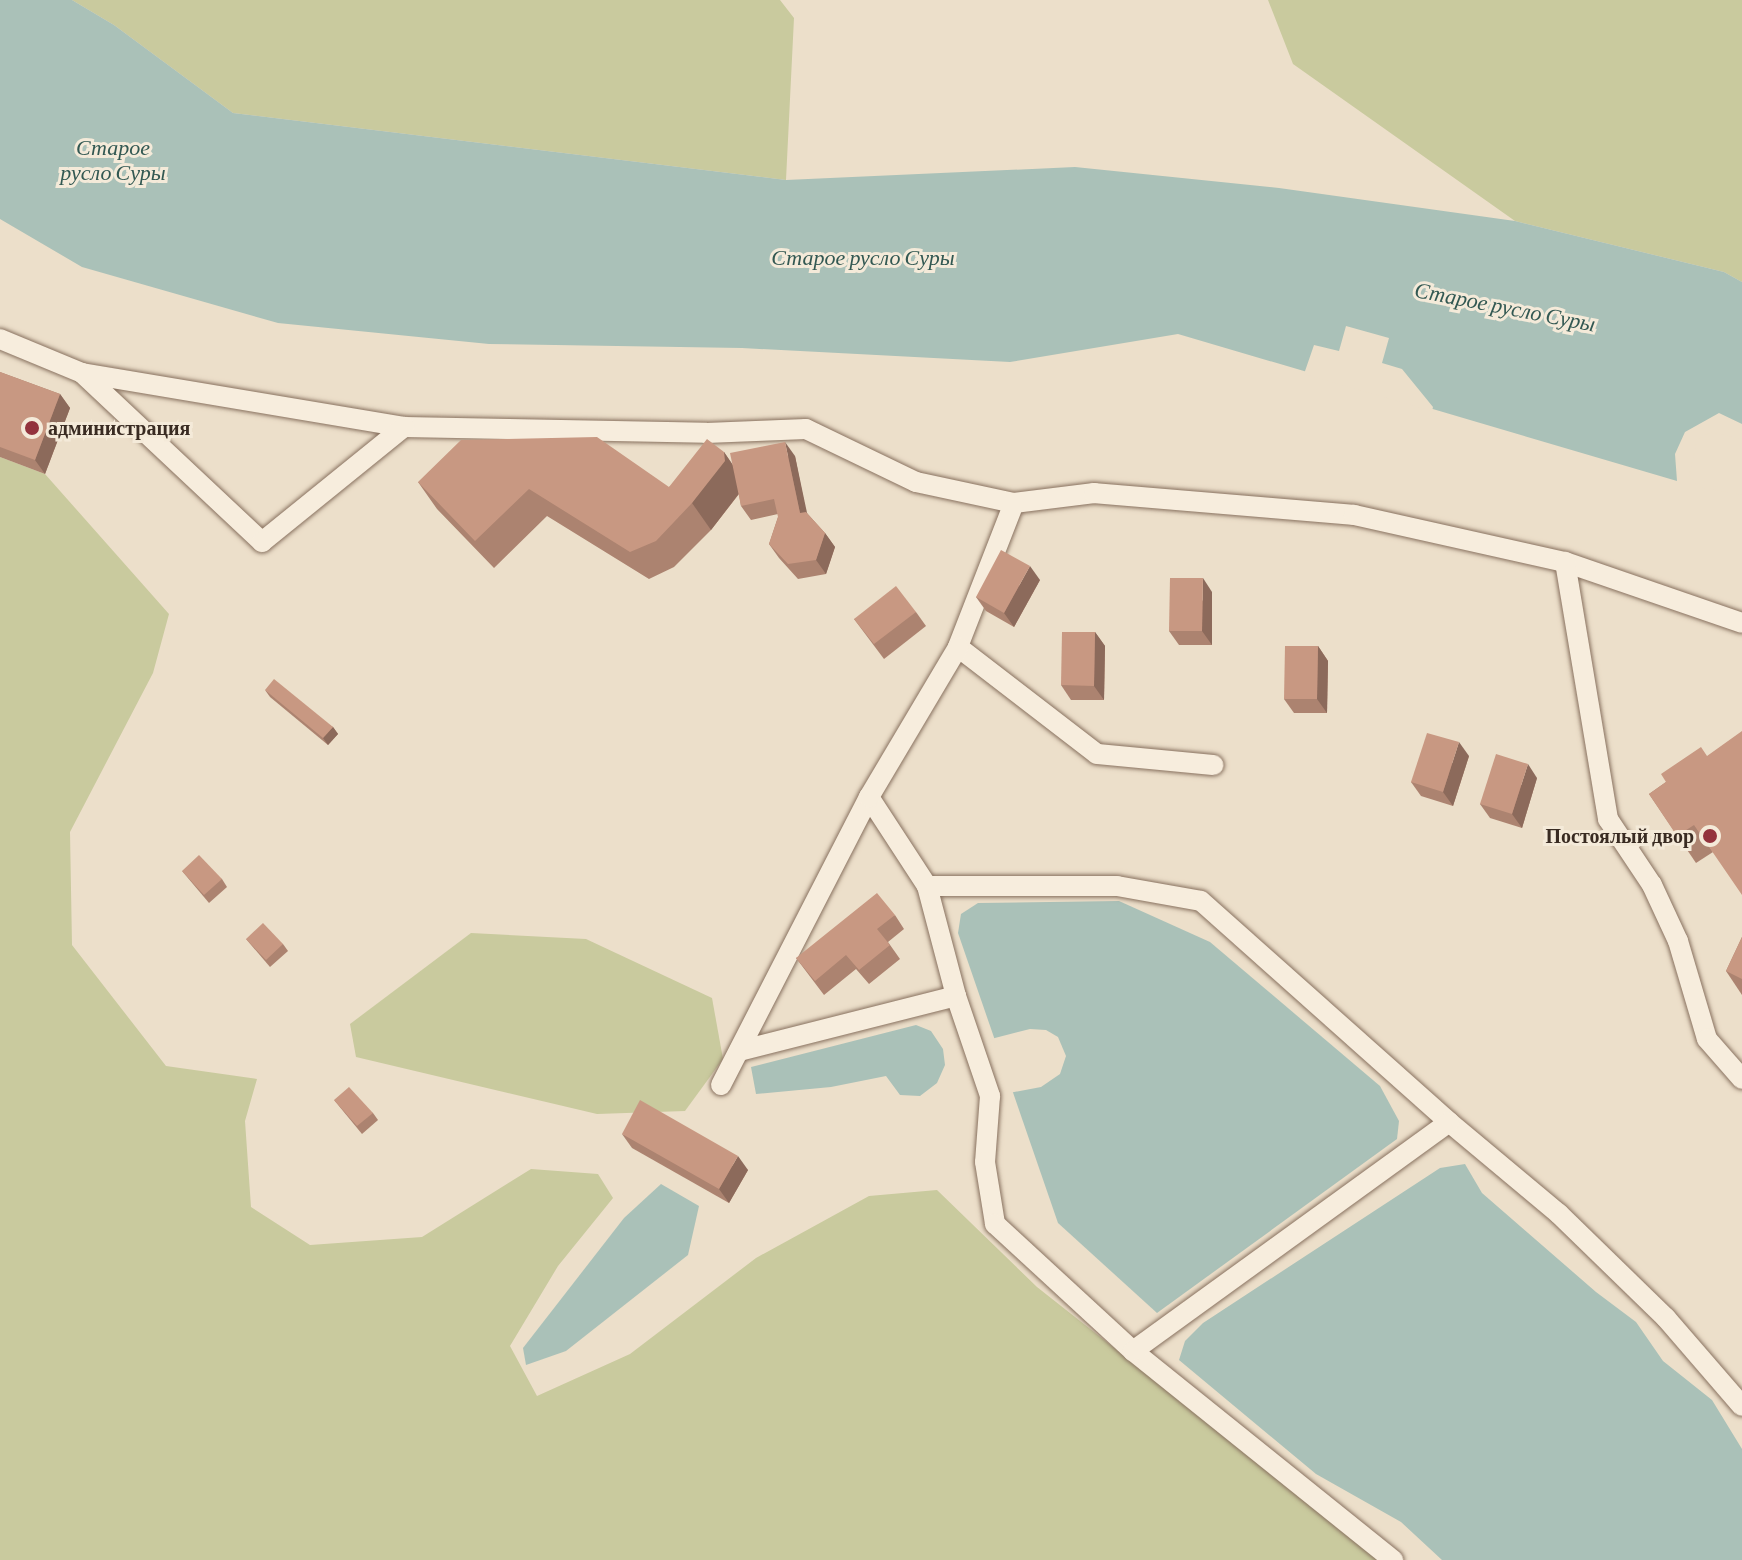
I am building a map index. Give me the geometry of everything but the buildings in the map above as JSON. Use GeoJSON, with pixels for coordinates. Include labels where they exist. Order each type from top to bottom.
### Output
{"type":"FeatureCollection","features":[{"type":"Feature","properties":{"kind":"lane"},"geometry":{"type":"LineString","coordinates":[[0,339],[82,373],[404,427],[706,433],[806,429],[916,482],[1014,503],[1094,493],[1354,515],[1565,562],[1742,623]]}},
{"type":"Feature","properties":{"kind":"lane"},"geometry":{"type":"LineString","coordinates":[[82,373],[262,542],[404,427]]}},
{"type":"Feature","properties":{"kind":"lane"},"geometry":{"type":"LineString","coordinates":[[721,1085],[869,797],[958,647],[1014,503]]}},
{"type":"Feature","properties":{"kind":"lane"},"geometry":{"type":"LineString","coordinates":[[1565,562],[1608,819],[1652,885],[1678,941],[1707,1039],[1742,1079]]}},
{"type":"Feature","properties":{"kind":"lane"},"geometry":{"type":"LineString","coordinates":[[958,647],[1097,754],[1213,765]]}},
{"type":"Feature","properties":{"kind":"lane"},"geometry":{"type":"LineString","coordinates":[[869,797],[927,886],[956,996],[990,1096],[985,1162],[995,1224],[1133,1351],[1393,1560]]}},
{"type":"Feature","properties":{"kind":"lane"},"geometry":{"type":"LineString","coordinates":[[927,886],[1117,886],[1201,901],[1449,1122],[1559,1214],[1666,1318],[1742,1406]]}},
{"type":"Feature","properties":{"kind":"lane"},"geometry":{"type":"LineString","coordinates":[[739,1051],[956,996]]}},
{"type":"Feature","properties":{"kind":"lane"},"geometry":{"type":"LineString","coordinates":[[1133,1351],[1449,1122]]}},
{"type":"Feature","properties":{"kind":"green space"},"geometry":{"type":"Polygon","coordinates":[[[72,0],[780,0],[794,18],[786,180],[233,113],[114,25],[72,0]]]}},
{"type":"Feature","properties":{"kind":"green space"},"geometry":{"type":"Polygon","coordinates":[[[1268,0],[1742,0],[1742,282],[1724,272],[1515,221],[1293,64],[1268,0]]]}},
{"type":"Feature","properties":{"kind":"green space"},"geometry":{"type":"Polygon","coordinates":[[[0,457],[45,474],[169,614],[153,673],[70,832],[72,945],[166,1066],[257,1079],[245,1121],[251,1207],[310,1245],[422,1237],[531,1169],[598,1174],[613,1198],[558,1266],[510,1346],[537,1396],[630,1354],[756,1258],[869,1196],[937,1190],[1037,1287],[1383,1560],[0,1560],[0,457]]]}},
{"type":"Feature","properties":{"kind":"green space"},"geometry":{"type":"Polygon","coordinates":[[[471,933],[586,939],[712,998],[723,1059],[685,1111],[597,1114],[356,1057],[350,1024],[471,933]]]}},
{"type":"Feature","properties":{"kind":"water","name":"Старое русло Суры"},"geometry":{"type":"Polygon","coordinates":[[[0,0],[72,0],[114,25],[233,113],[786,180],[1075,167],[1279,188],[1515,221],[1724,272],[1742,282],[1742,424],[1719,413],[1685,432],[1675,454],[1677,481],[1178,334],[1010,362],[742,348],[489,344],[278,323],[82,267],[0,219],[0,0]]]}},
{"type":"Feature","properties":{"kind":"water"},"geometry":{"type":"Polygon","coordinates":[[[1119,901],[1210,942],[1380,1086],[1399,1121],[1397,1139],[1157,1313],[1058,1223],[958,933],[961,914],[978,903],[1119,901]]]}},
{"type":"Feature","properties":{"kind":"water"},"geometry":{"type":"Polygon","coordinates":[[[916,1025],[931,1031],[943,1049],[945,1065],[937,1083],[920,1096],[900,1095],[886,1076],[831,1087],[756,1094],[751,1067],[916,1025]]]}},
{"type":"Feature","properties":{"kind":"water"},"geometry":{"type":"Polygon","coordinates":[[[1465,1164],[1482,1193],[1596,1292],[1636,1322],[1663,1361],[1712,1400],[1742,1449],[1742,1560],[1442,1560],[1401,1522],[1316,1474],[1179,1360],[1185,1341],[1203,1323],[1440,1168],[1465,1164]]]}},
{"type":"Feature","properties":{"kind":"water"},"geometry":{"type":"Polygon","coordinates":[[[661,1184],[699,1206],[688,1255],[566,1351],[526,1365],[523,1348],[624,1218],[661,1184]]]}},
{"type":"Feature","properties":{"kind":"pier"},"geometry":{"type":"Polygon","coordinates":[[[1346,326],[1389,338],[1382,363],[1402,369],[1433,407],[1432,411],[1304,374],[1314,345],[1339,351],[1346,326]]]}},
{"type":"Feature","properties":{"kind":"pier"},"geometry":{"type":"Polygon","coordinates":[[[1711,432],[1742,439],[1742,495],[1699,487],[1689,476],[1697,440],[1711,432]]]}},
{"type":"Feature","properties":{"kind":"pier"},"geometry":{"type":"Polygon","coordinates":[[[1030,1029],[1046,1030],[1058,1037],[1066,1056],[1060,1074],[1041,1087],[1009,1093],[991,1039],[1030,1029]]]}},
{"type":"Feature","properties":{"kind":"place","name":"администрация"},"geometry":{"type":"Point","coordinates":[32,428]}},
{"type":"Feature","properties":{"kind":"place","name":"Постоялый двор"},"geometry":{"type":"Point","coordinates":[1710,836]}}]}
